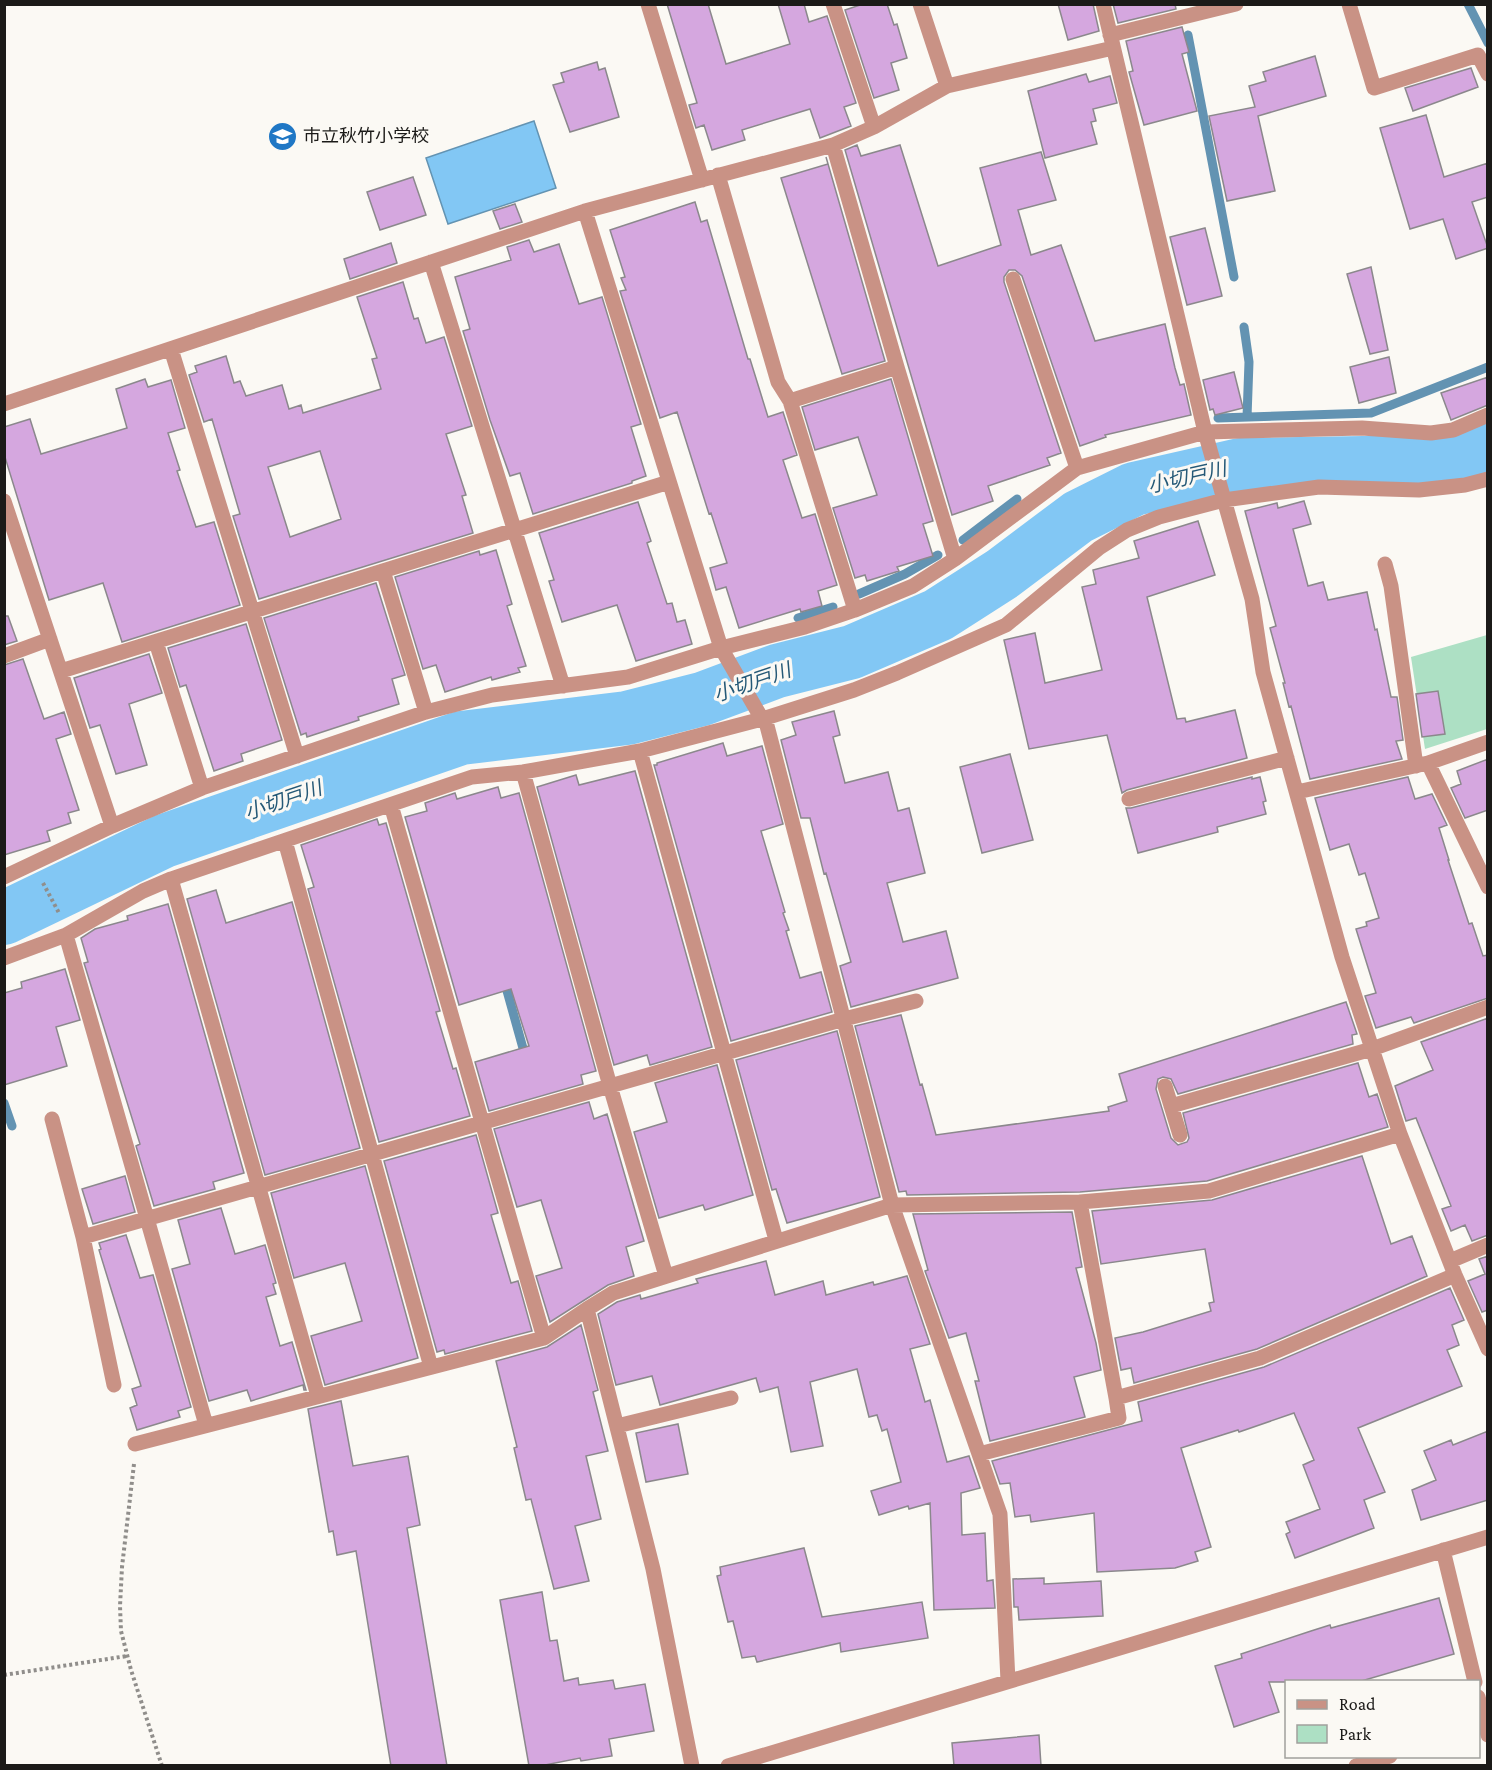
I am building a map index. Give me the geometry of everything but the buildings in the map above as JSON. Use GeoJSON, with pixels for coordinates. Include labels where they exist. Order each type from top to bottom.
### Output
{"type":"FeatureCollection","features":[{"type":"Feature","properties":{"kind":"street"},"geometry":{"type":"LineString","coordinates":[[648,4],[702,180]]}},
{"type":"Feature","properties":{"kind":"street"},"geometry":{"type":"LineString","coordinates":[[833,4],[874,127]]}},
{"type":"Feature","properties":{"kind":"street"},"geometry":{"type":"LineString","coordinates":[[920,4],[946,86]]}},
{"type":"Feature","properties":{"kind":"street"},"geometry":{"type":"LineString","coordinates":[[1102,4],[1206,437],[1252,599],[1263,672],[1342,957],[1400,1134],[1452,1268],[1488,1349]]}},
{"type":"Feature","properties":{"kind":"street"},"geometry":{"type":"LineString","coordinates":[[4,404],[585,211],[833,145],[874,127],[946,86],[1112,42],[1236,4]]}},
{"type":"Feature","properties":{"kind":"street"},"geometry":{"type":"LineString","coordinates":[[1348,4],[1374,88],[1478,55],[1488,75]]}},
{"type":"Feature","properties":{"kind":"street"},"geometry":{"type":"LineString","coordinates":[[833,145],[955,559]]}},
{"type":"Feature","properties":{"kind":"street"},"geometry":{"type":"LineString","coordinates":[[718,175],[778,382],[790,401],[855,610]]}},
{"type":"Feature","properties":{"kind":"street"},"geometry":{"type":"LineString","coordinates":[[585,211],[725,654],[762,716],[892,1205],[1000,1514],[1008,1681]]}},
{"type":"Feature","properties":{"kind":"street"},"geometry":{"type":"LineString","coordinates":[[431,262],[563,686]]}},
{"type":"Feature","properties":{"kind":"street"},"geometry":{"type":"LineString","coordinates":[[1013,279],[1077,468]]}},
{"type":"Feature","properties":{"kind":"street"},"geometry":{"type":"LineString","coordinates":[[171,349],[297,756]]}},
{"type":"Feature","properties":{"kind":"street"},"geometry":{"type":"LineString","coordinates":[[790,401],[897,367]]}},
{"type":"Feature","properties":{"kind":"street"},"geometry":{"type":"LineString","coordinates":[[4,877],[112,826],[202,788],[426,712],[492,695],[628,677],[725,654],[855,610],[913,586],[955,559],[1077,468],[1206,437],[1362,428],[1431,433],[1453,430],[1488,416]]}},
{"type":"Feature","properties":{"kind":"street"},"geometry":{"type":"LineString","coordinates":[[4,958],[66,935],[143,891],[171,879],[472,777],[523,772],[640,751],[876,682],[1006,626],[1099,548],[1127,530],[1159,517],[1224,497],[1320,487],[1419,490],[1464,485],[1488,479]]}},
{"type":"Feature","properties":{"kind":"street"},"geometry":{"type":"LineString","coordinates":[[61,671],[669,482]]}},
{"type":"Feature","properties":{"kind":"street"},"geometry":{"type":"LineString","coordinates":[[4,501],[112,826]]}},
{"type":"Feature","properties":{"kind":"street"},"geometry":{"type":"LineString","coordinates":[[1385,564],[1391,586],[1422,765],[1488,887]]}},
{"type":"Feature","properties":{"kind":"street"},"geometry":{"type":"LineString","coordinates":[[383,571],[426,712]]}},
{"type":"Feature","properties":{"kind":"street"},"geometry":{"type":"LineString","coordinates":[[4,656],[50,639]]}},
{"type":"Feature","properties":{"kind":"street"},"geometry":{"type":"LineString","coordinates":[[156,642],[202,788]]}},
{"type":"Feature","properties":{"kind":"street"},"geometry":{"type":"LineString","coordinates":[[1298,792],[1422,765],[1488,742]]}},
{"type":"Feature","properties":{"kind":"street"},"geometry":{"type":"LineString","coordinates":[[640,751],[776,1240]]}},
{"type":"Feature","properties":{"kind":"street"},"geometry":{"type":"LineString","coordinates":[[1129,799],[1287,758]]}},
{"type":"Feature","properties":{"kind":"street"},"geometry":{"type":"LineString","coordinates":[[523,772],[610,1086],[666,1276]]}},
{"type":"Feature","properties":{"kind":"street"},"geometry":{"type":"LineString","coordinates":[[391,805],[544,1338]]}},
{"type":"Feature","properties":{"kind":"street"},"geometry":{"type":"LineString","coordinates":[[285,841],[431,1367]]}},
{"type":"Feature","properties":{"kind":"street"},"geometry":{"type":"LineString","coordinates":[[171,879],[318,1396]]}},
{"type":"Feature","properties":{"kind":"street"},"geometry":{"type":"LineString","coordinates":[[66,935],[206,1425]]}},
{"type":"Feature","properties":{"kind":"street"},"geometry":{"type":"LineString","coordinates":[[83,1237],[844,1019],[916,1001]]}},
{"type":"Feature","properties":{"kind":"street"},"geometry":{"type":"LineString","coordinates":[[1171,1106],[1372,1048],[1488,1007]]}},
{"type":"Feature","properties":{"kind":"street"},"geometry":{"type":"LineString","coordinates":[[1165,1086],[1180,1135]]}},
{"type":"Feature","properties":{"kind":"street"},"geometry":{"type":"LineString","coordinates":[[52,1119],[83,1237],[114,1385]]}},
{"type":"Feature","properties":{"kind":"street"},"geometry":{"type":"LineString","coordinates":[[135,1444],[544,1338],[613,1293],[892,1205],[1080,1202],[1209,1191],[1400,1134]]}},
{"type":"Feature","properties":{"kind":"street"},"geometry":{"type":"LineString","coordinates":[[980,1454],[1119,1418],[1080,1202]]}},
{"type":"Feature","properties":{"kind":"street"},"geometry":{"type":"LineString","coordinates":[[1116,1398],[1260,1358],[1452,1268],[1488,1245]]}},
{"type":"Feature","properties":{"kind":"street"},"geometry":{"type":"LineString","coordinates":[[587,1310],[652,1569],[692,1766]]}},
{"type":"Feature","properties":{"kind":"street"},"geometry":{"type":"LineString","coordinates":[[616,1426],[731,1398]]}},
{"type":"Feature","properties":{"kind":"street"},"geometry":{"type":"LineString","coordinates":[[728,1766],[1488,1537]]}},
{"type":"Feature","properties":{"kind":"street"},"geometry":{"type":"LineString","coordinates":[[1443,1550],[1475,1680]]}},
{"type":"Feature","properties":{"kind":"street"},"geometry":{"type":"LineString","coordinates":[[1480,1704],[1484,1733]]}},
{"type":"Feature","properties":{"kind":"street"},"geometry":{"type":"LineString","coordinates":[[1356,1766],[1383,1758]]}},
{"type":"Feature","properties":{"kind":"path"},"geometry":{"type":"LineString","coordinates":[[37,873],[63,919]]}},
{"type":"Feature","properties":{"kind":"path"},"geometry":{"type":"LineString","coordinates":[[135,1444],[120,1606],[121,1631],[162,1766]]}},
{"type":"Feature","properties":{"kind":"path"},"geometry":{"type":"LineString","coordinates":[[4,1675],[127,1656]]}},
{"type":"Feature","properties":{"kind":"green space"},"geometry":{"type":"Polygon","coordinates":[[[1487,635],[1487,729],[1425,749],[1411,657],[1487,635]]]}},
{"type":"Feature","properties":{"kind":"water"},"geometry":{"type":"Polygon","coordinates":[[[534,121],[556,188],[448,224],[426,158],[534,121]]]}},
{"type":"Feature","properties":{"kind":"waterway"},"geometry":{"type":"LineString","coordinates":[[1468,4],[1488,43]]}},
{"type":"Feature","properties":{"kind":"waterway"},"geometry":{"type":"LineString","coordinates":[[1188,35],[1234,277]]}},
{"type":"Feature","properties":{"kind":"waterway"},"geometry":{"type":"LineString","coordinates":[[1244,327],[1249,362],[1247,417]]}},
{"type":"Feature","properties":{"kind":"waterway"},"geometry":{"type":"LineString","coordinates":[[1218,418],[1371,413],[1488,367]]}},
{"type":"Feature","properties":{"kind":"waterway","name":"小切戸川"},"geometry":{"type":"LineString","coordinates":[[4,918],[164,841],[461,738],[627,718],[702,699],[777,671],[852,652],[938,615],[1002,574],[1078,517],[1134,489],[1240,465],[1426,462],[1488,449]]}},
{"type":"Feature","properties":{"kind":"waterway"},"geometry":{"type":"LineString","coordinates":[[963,540],[1017,499]]}},
{"type":"Feature","properties":{"kind":"waterway"},"geometry":{"type":"LineString","coordinates":[[859,594],[905,574],[938,555]]}},
{"type":"Feature","properties":{"kind":"waterway"},"geometry":{"type":"LineString","coordinates":[[798,618],[833,607]]}},
{"type":"Feature","properties":{"kind":"waterway"},"geometry":{"type":"LineString","coordinates":[[504,980],[526,1059]]}},
{"type":"Feature","properties":{"kind":"waterway"},"geometry":{"type":"LineString","coordinates":[[4,1103],[12,1126]]}},
{"type":"Feature","properties":{"kind":"place","name":"市立秋竹小学校"},"geometry":{"type":"Point","coordinates":[282,136]}}]}
